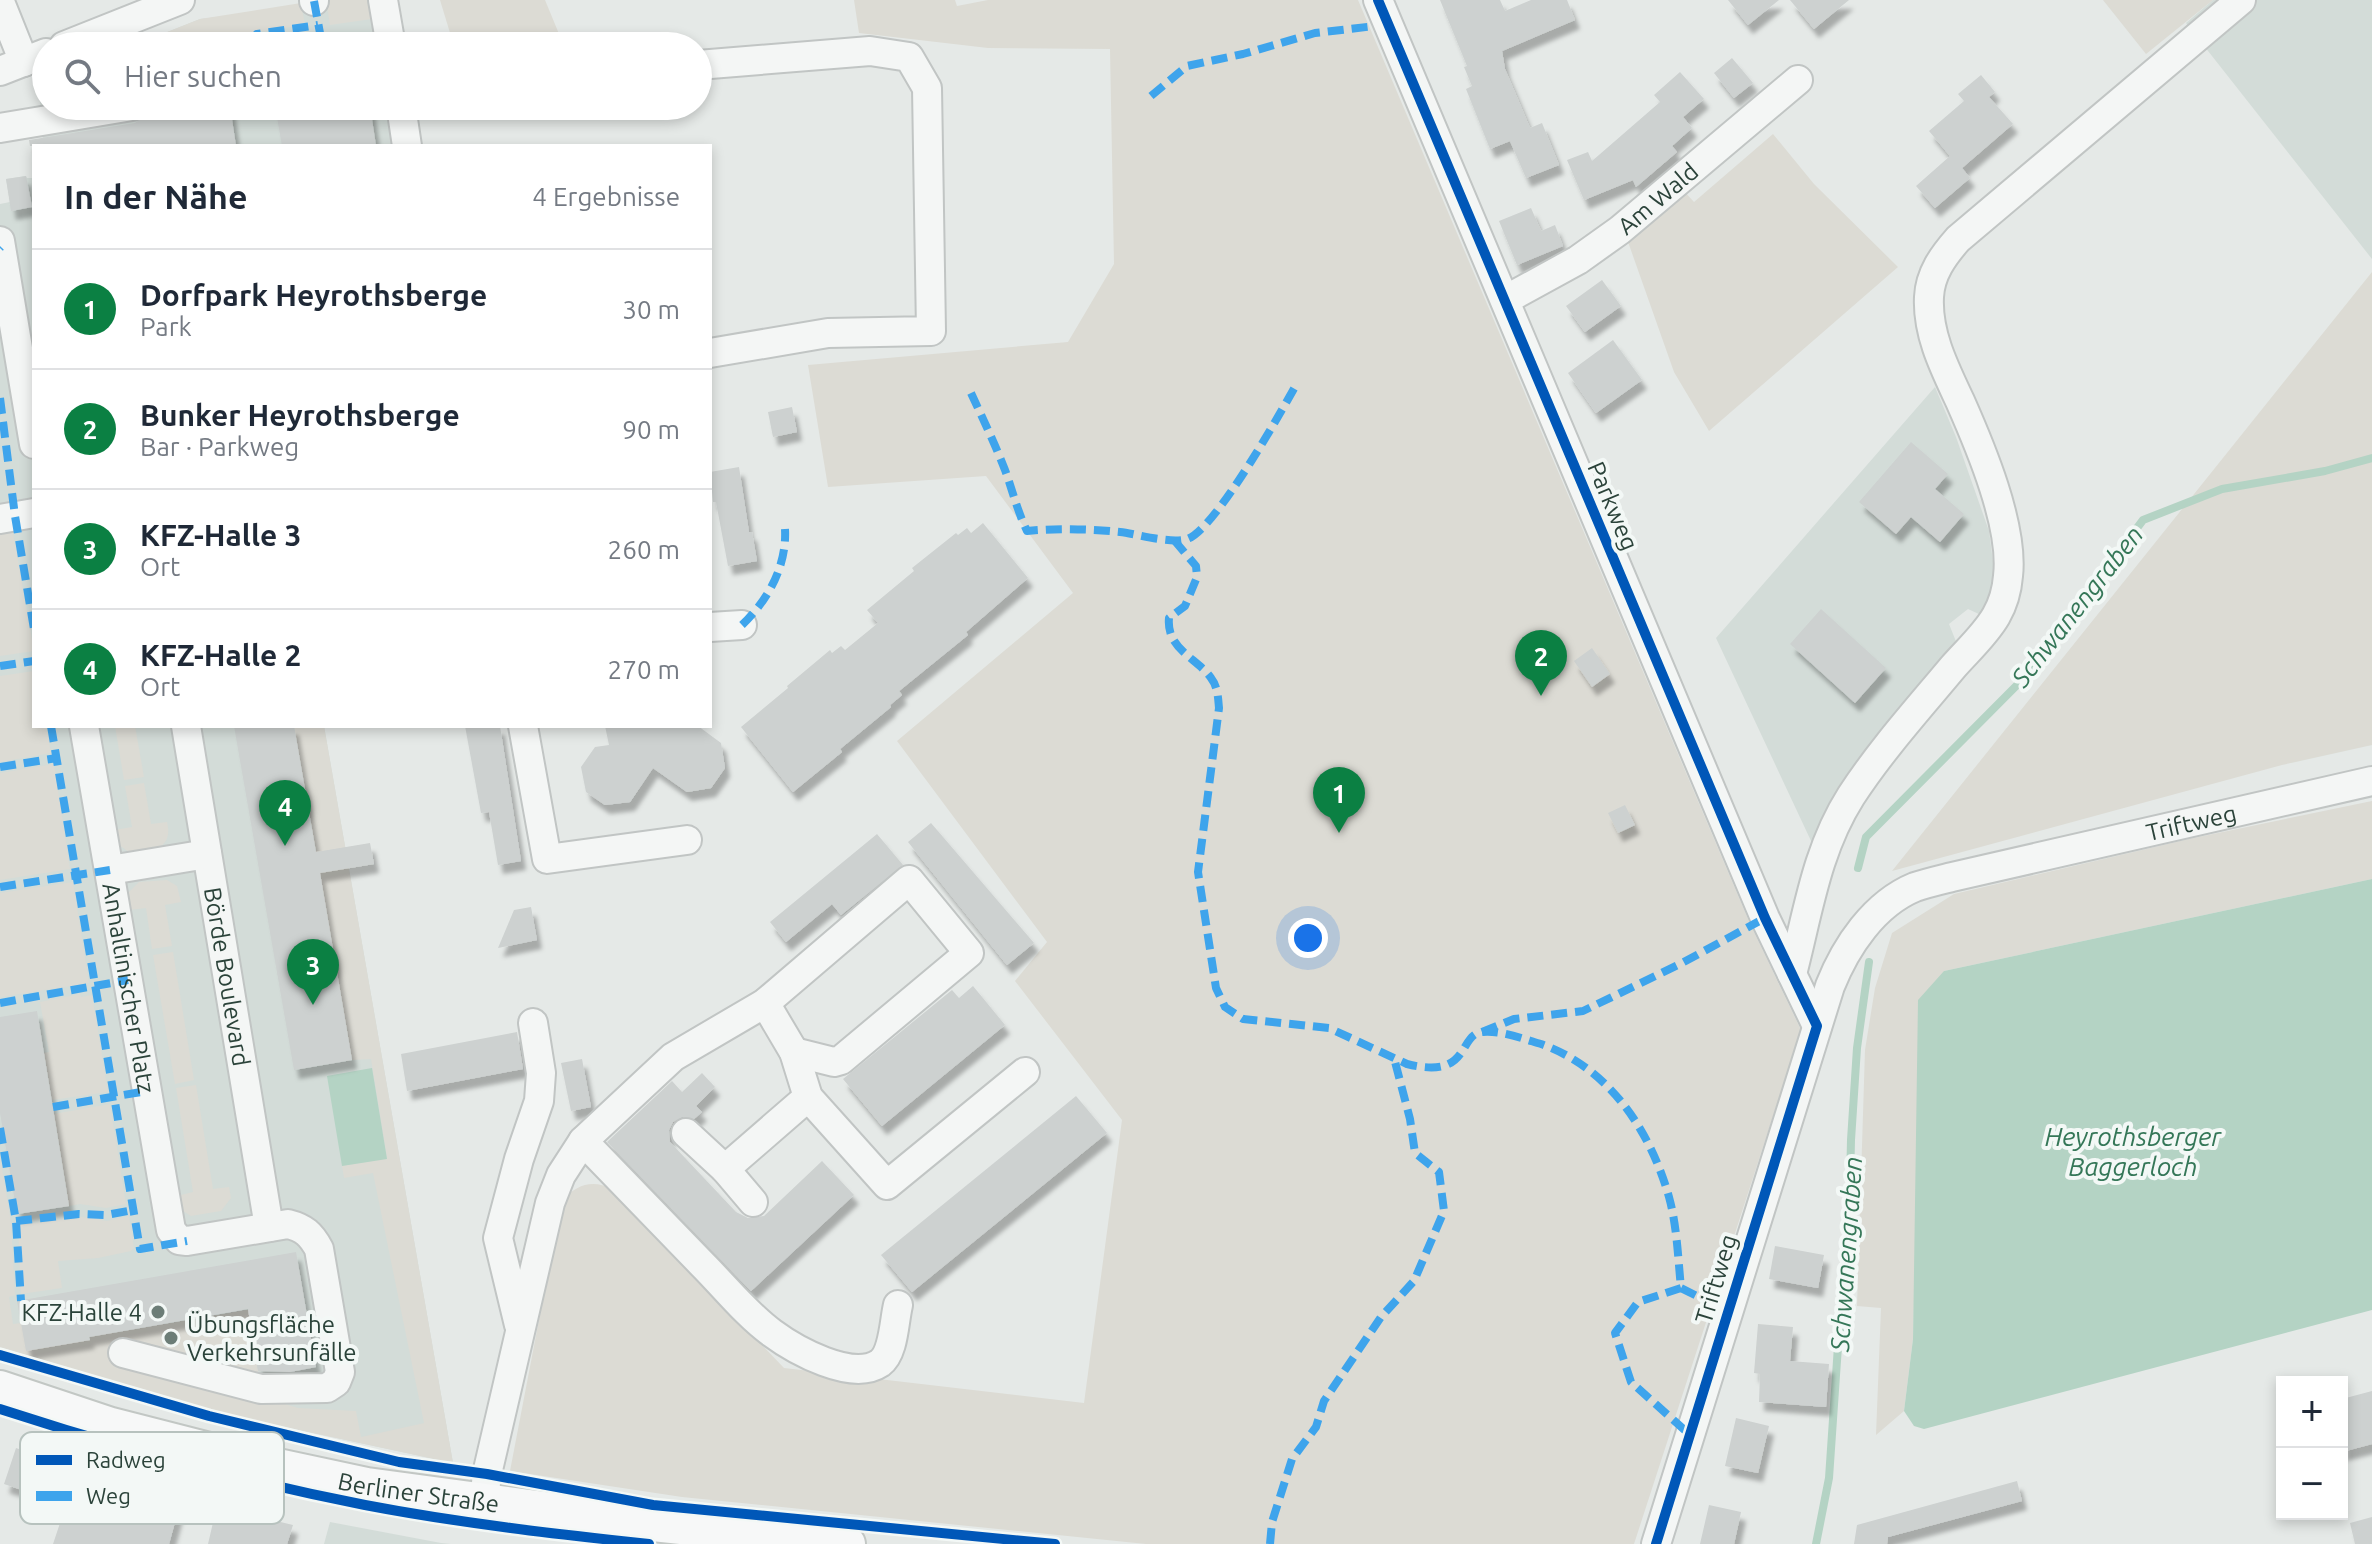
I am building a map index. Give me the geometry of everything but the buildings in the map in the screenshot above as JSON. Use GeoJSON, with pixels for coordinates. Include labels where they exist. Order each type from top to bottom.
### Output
{"type":"FeatureCollection","features":[{"type":"Feature","properties":{"kind":"main road","name":"Berliner Straße"},"geometry":{"type":"LineString","coordinates":[[0,1389],[135,1432]]}},
{"type":"Feature","properties":{"kind":"main road","name":"Berliner Straße"},"geometry":{"type":"LineString","coordinates":[[284,1469],[367,1486],[766,1540],[847,1544]]}},
{"type":"Feature","properties":{"kind":"street"},"geometry":{"type":"LineString","coordinates":[[99,32],[180,0]]}},
{"type":"Feature","properties":{"kind":"street"},"geometry":{"type":"LineString","coordinates":[[383,0],[389,32]]}},
{"type":"Feature","properties":{"kind":"street","name":"Parkweg"},"geometry":{"type":"LineString","coordinates":[[1378,0],[1765,918],[1817,1026]]}},
{"type":"Feature","properties":{"kind":"street"},"geometry":{"type":"LineString","coordinates":[[1792,974],[1821,856],[1845,806],[1893,738],[1995,618],[2005,592],[2009,564],[1998,503],[1975,434],[1936,344],[1929,303],[1933,274],[1944,254],[1958,239],[2241,0]]}},
{"type":"Feature","properties":{"kind":"street"},"geometry":{"type":"LineString","coordinates":[[0,2],[23,62]]}},
{"type":"Feature","properties":{"kind":"street"},"geometry":{"type":"LineString","coordinates":[[712,64],[870,51],[909,57],[927,88],[931,331],[828,333],[712,353]]}},
{"type":"Feature","properties":{"kind":"street","name":"Am Wald"},"geometry":{"type":"LineString","coordinates":[[1505,300],[1578,260],[1620,230],[1798,80]]}},
{"type":"Feature","properties":{"kind":"street"},"geometry":{"type":"LineString","coordinates":[[0,128],[48,120]]}},
{"type":"Feature","properties":{"kind":"street"},"geometry":{"type":"LineString","coordinates":[[403,120],[407,144]]}},
{"type":"Feature","properties":{"kind":"street"},"geometry":{"type":"LineString","coordinates":[[0,241],[25,344],[32,421]]}},
{"type":"Feature","properties":{"kind":"street"},"geometry":{"type":"LineString","coordinates":[[0,519],[32,513]]}},
{"type":"Feature","properties":{"kind":"street"},"geometry":{"type":"LineString","coordinates":[[712,627],[742,625]]}},
{"type":"Feature","properties":{"kind":"street","name":"Anhaltinischer Platz"},"geometry":{"type":"LineString","coordinates":[[84,728],[171,1230],[179,1240],[187,1241],[269,1227]]}},
{"type":"Feature","properties":{"kind":"street","name":"Börde Boulevard"},"geometry":{"type":"LineString","coordinates":[[186,728],[269,1227]]}},
{"type":"Feature","properties":{"kind":"street"},"geometry":{"type":"LineString","coordinates":[[523,728],[547,859],[687,840]]}},
{"type":"Feature","properties":{"kind":"street","name":"Triftweg"},"geometry":{"type":"LineString","coordinates":[[1656,1544],[1817,1026],[1841,960],[1876,914],[1916,887],[2372,781]]}},
{"type":"Feature","properties":{"kind":"street"},"geometry":{"type":"LineString","coordinates":[[110,870],[207,854]]}},
{"type":"Feature","properties":{"kind":"street"},"geometry":{"type":"LineString","coordinates":[[484,1501],[487,1474],[550,1203],[561,1175],[583,1141],[673,1057],[765,1003],[909,880],[969,953],[841,1060],[834,1062],[794,1052]]}},
{"type":"Feature","properties":{"kind":"street"},"geometry":{"type":"LineString","coordinates":[[765,1003],[794,1052],[808,1097],[887,1185],[1025,1072]]}},
{"type":"Feature","properties":{"kind":"street"},"geometry":{"type":"LineString","coordinates":[[521,1330],[498,1238],[510,1188],[539,1101],[541,1073],[533,1023]]}},
{"type":"Feature","properties":{"kind":"street"},"geometry":{"type":"LineString","coordinates":[[725,1169],[808,1097]]}},
{"type":"Feature","properties":{"kind":"street"},"geometry":{"type":"LineString","coordinates":[[686,1133],[725,1169],[753,1202]]}},
{"type":"Feature","properties":{"kind":"street"},"geometry":{"type":"LineString","coordinates":[[583,1141],[754,1318],[792,1346],[832,1365],[873,1366],[887,1353],[898,1305]]}},
{"type":"Feature","properties":{"kind":"street"},"geometry":{"type":"LineString","coordinates":[[123,1353],[261,1389],[327,1388],[336,1382],[340,1362],[319,1249],[302,1228],[288,1224],[269,1227]]}},
{"type":"Feature","properties":{"kind":"shaded area"},"geometry":{"type":"Polygon","coordinates":[[[326,0],[369,0],[372,19],[330,25],[326,0]]]}},
{"type":"Feature","properties":{"kind":"shaded area"},"geometry":{"type":"Polygon","coordinates":[[[369,0],[375,32],[167,32],[200,19],[369,0]]]}},
{"type":"Feature","properties":{"kind":"shaded area"},"geometry":{"type":"Polygon","coordinates":[[[440,0],[545,0],[558,32],[450,32],[440,0]]]}},
{"type":"Feature","properties":{"kind":"shaded area"},"geometry":{"type":"Polygon","coordinates":[[[854,0],[955,0],[957,6],[988,0],[1358,0],[1751,926],[1801,1030],[1634,1544],[1146,1544],[682,1497],[510,1471],[562,1200],[574,1190],[593,1184],[614,1190],[784,1368],[1084,1403],[1122,1120],[1015,981],[1047,942],[897,741],[1073,593],[986,476],[828,487],[808,365],[1068,342],[1114,264],[1110,49],[988,48],[859,33],[854,0]]]}},
{"type":"Feature","properties":{"kind":"shaded area"},"geometry":{"type":"Polygon","coordinates":[[[2103,0],[2213,0],[2146,54],[2103,0]]]}},
{"type":"Feature","properties":{"kind":"shaded area"},"geometry":{"type":"Polygon","coordinates":[[[2213,0],[2372,0],[2372,259],[2186,23],[2213,0]]]}},
{"type":"Feature","properties":{"kind":"shaded area"},"geometry":{"type":"Polygon","coordinates":[[[301,3],[305,25],[255,32],[167,32],[200,19],[301,3]]]}},
{"type":"Feature","properties":{"kind":"shaded area"},"geometry":{"type":"Polygon","coordinates":[[[43,120],[389,120],[394,144],[44,144],[42,132],[45,131],[43,120]]]}},
{"type":"Feature","properties":{"kind":"shaded area"},"geometry":{"type":"Polygon","coordinates":[[[1773,134],[1814,184],[1898,267],[1709,431],[1674,372],[1627,239],[1684,191],[1694,202],[1773,134]]]}},
{"type":"Feature","properties":{"kind":"shaded area"},"geometry":{"type":"Polygon","coordinates":[[[32,178],[32,728],[324,728],[453,1463],[216,1412],[0,1347],[0,204],[10,202],[6,179],[32,178]]]}},
{"type":"Feature","properties":{"kind":"shaded area"},"geometry":{"type":"Polygon","coordinates":[[[2372,272],[2372,745],[2282,765],[1892,871],[2372,272]]]}},
{"type":"Feature","properties":{"kind":"shaded area"},"geometry":{"type":"Polygon","coordinates":[[[1935,387],[1989,531],[1994,569],[1989,597],[1981,615],[1968,609],[1949,624],[1957,644],[1858,762],[1826,813],[1812,843],[1716,638],[1935,387]]]}},
{"type":"Feature","properties":{"kind":"shaded area"},"geometry":{"type":"Polygon","coordinates":[[[12,527],[32,651],[0,656],[0,529],[12,527]]]}},
{"type":"Feature","properties":{"kind":"shaded area"},"geometry":{"type":"Polygon","coordinates":[[[32,671],[32,728],[46,728],[51,753],[0,762],[0,676],[32,671]]]}},
{"type":"Feature","properties":{"kind":"shaded area"},"geometry":{"type":"Polygon","coordinates":[[[115,728],[135,728],[144,777],[124,780],[115,728]]]}},
{"type":"Feature","properties":{"kind":"shaded area"},"geometry":{"type":"Polygon","coordinates":[[[294,728],[324,728],[453,1463],[216,1412],[0,1347],[0,1157],[11,1222],[15,1295],[9,1297],[13,1324],[21,1323],[90,1339],[258,1308],[251,1328],[259,1396],[298,1408],[356,1411],[361,1437],[424,1423],[373,1173],[344,1178],[342,1166],[387,1158],[371,1059],[352,1060],[294,728]]]}},
{"type":"Feature","properties":{"kind":"shaded area"},"geometry":{"type":"Polygon","coordinates":[[[54,764],[70,869],[0,880],[0,773],[54,764]]]}},
{"type":"Feature","properties":{"kind":"shaded area"},"geometry":{"type":"Polygon","coordinates":[[[144,783],[151,824],[167,822],[167,838],[159,848],[129,852],[119,845],[115,830],[132,827],[125,786],[144,783]]]}},
{"type":"Feature","properties":{"kind":"shaded area"},"geometry":{"type":"Polygon","coordinates":[[[2372,801],[2372,879],[1944,971],[1916,1235],[1913,1339],[1904,1411],[1876,1435],[1881,1308],[1857,1306],[1865,1050],[1875,988],[1892,933],[1954,894],[2189,839],[2372,801]]]}},
{"type":"Feature","properties":{"kind":"shaded area"},"geometry":{"type":"Polygon","coordinates":[[[167,880],[177,886],[181,902],[165,905],[172,946],[152,949],[146,908],[129,910],[127,894],[139,882],[167,880]]]}},
{"type":"Feature","properties":{"kind":"shaded area"},"geometry":{"type":"Polygon","coordinates":[[[73,882],[89,983],[0,997],[0,893],[73,882]]]}},
{"type":"Feature","properties":{"kind":"shaded area"},"geometry":{"type":"Polygon","coordinates":[[[173,952],[194,1080],[175,1084],[153,955],[173,952]]]}},
{"type":"Feature","properties":{"kind":"shaded area"},"geometry":{"type":"Polygon","coordinates":[[[80,994],[81,997],[92,995],[108,1092],[52,1100],[44,1053],[49,1052],[40,1002],[80,994]]]}},
{"type":"Feature","properties":{"kind":"shaded area"},"geometry":{"type":"Polygon","coordinates":[[[196,1085],[213,1189],[229,1187],[231,1198],[221,1211],[191,1216],[180,1209],[177,1196],[193,1192],[176,1088],[196,1085]]]}},
{"type":"Feature","properties":{"kind":"shaded area"},"geometry":{"type":"Polygon","coordinates":[[[110,1104],[126,1204],[106,1208],[80,1204],[69,1206],[54,1114],[110,1104]]]}},
{"type":"Feature","properties":{"kind":"shaded area"},"geometry":{"type":"Polygon","coordinates":[[[129,1216],[134,1248],[131,1251],[98,1258],[58,1261],[62,1288],[21,1294],[18,1225],[82,1217],[107,1221],[129,1216]]]}},
{"type":"Feature","properties":{"kind":"shaded area"},"geometry":{"type":"Polygon","coordinates":[[[330,1522],[441,1543],[451,1544],[324,1544],[330,1522]]]}},
{"type":"Feature","properties":{"kind":"water","name":"Heyrothsberger Baggerloch"},"geometry":{"type":"Polygon","coordinates":[[[2372,879],[2372,1310],[1924,1429],[1914,1426],[1904,1411],[1913,1339],[1918,1000],[1944,971],[2372,879]]]}},
{"type":"Feature","properties":{"kind":"water"},"geometry":{"type":"Polygon","coordinates":[[[372,1068],[387,1159],[342,1166],[327,1076],[372,1068]]]}},
{"type":"Feature","properties":{"kind":"waterway","name":"Schwanengraben"},"geometry":{"type":"LineString","coordinates":[[1858,868],[1866,837],[2029,673],[2143,520],[2222,489],[2325,471],[2372,458]]}},
{"type":"Feature","properties":{"kind":"waterway","name":"Schwanengraben"},"geometry":{"type":"LineString","coordinates":[[1816,1544],[1829,1478],[1838,1346],[1848,1271],[1857,1048],[1869,962]]}},
{"type":"Feature","properties":{"kind":"marked path"},"geometry":{"type":"LineString","coordinates":[[314,1],[320,32]]}},
{"type":"Feature","properties":{"kind":"marked path"},"geometry":{"type":"LineString","coordinates":[[271,32],[318,25]]}},
{"type":"Feature","properties":{"kind":"marked path"},"geometry":{"type":"LineString","coordinates":[[1151,96],[1187,66],[1315,33],[1375,26]]}},
{"type":"Feature","properties":{"kind":"marked path"},"geometry":{"type":"LineString","coordinates":[[971,393],[1001,460],[1027,531],[1097,530],[1180,540],[1199,531],[1213,516],[1262,444],[1296,385]]}},
{"type":"Feature","properties":{"kind":"marked path"},"geometry":{"type":"LineString","coordinates":[[0,398],[32,617]]}},
{"type":"Feature","properties":{"kind":"marked path"},"geometry":{"type":"LineString","coordinates":[[742,625],[760,605],[774,582],[783,556],[785,529]]}},
{"type":"Feature","properties":{"kind":"marked path"},"geometry":{"type":"LineString","coordinates":[[1174,540],[1196,566],[1197,577],[1185,606],[1169,618],[1169,629],[1177,645],[1211,678],[1219,708],[1198,872],[1216,988],[1225,1007],[1243,1019],[1329,1028],[1407,1064],[1428,1067],[1453,1062],[1474,1035],[1482,1032],[1520,1037],[1565,1055],[1606,1085],[1638,1125],[1651,1148],[1669,1197],[1676,1231],[1681,1288],[1717,1306],[1726,1314]]}},
{"type":"Feature","properties":{"kind":"marked path"},"geometry":{"type":"LineString","coordinates":[[0,666],[32,661]]}},
{"type":"Feature","properties":{"kind":"marked path"},"geometry":{"type":"LineString","coordinates":[[51,728],[140,1249],[187,1241]]}},
{"type":"Feature","properties":{"kind":"marked path"},"geometry":{"type":"LineString","coordinates":[[0,767],[57,758]]}},
{"type":"Feature","properties":{"kind":"marked path"},"geometry":{"type":"LineString","coordinates":[[0,887],[110,870]]}},
{"type":"Feature","properties":{"kind":"marked path"},"geometry":{"type":"LineString","coordinates":[[1482,1032],[1514,1019],[1583,1011],[1765,918]]}},
{"type":"Feature","properties":{"kind":"marked path"},"geometry":{"type":"LineString","coordinates":[[0,1003],[128,980]]}},
{"type":"Feature","properties":{"kind":"marked path"},"geometry":{"type":"LineString","coordinates":[[1270,1544],[1272,1522],[1292,1459],[1316,1427],[1324,1401],[1381,1317],[1414,1281],[1444,1211],[1439,1172],[1415,1153],[1410,1119],[1394,1058]]}},
{"type":"Feature","properties":{"kind":"marked path"},"geometry":{"type":"LineString","coordinates":[[53,1107],[147,1091]]}},
{"type":"Feature","properties":{"kind":"marked path"},"geometry":{"type":"LineString","coordinates":[[0,1128],[16,1221],[21,1301]]}},
{"type":"Feature","properties":{"kind":"marked path"},"geometry":{"type":"LineString","coordinates":[[16,1221],[79,1214],[106,1215],[133,1210]]}},
{"type":"Feature","properties":{"kind":"marked path"},"geometry":{"type":"LineString","coordinates":[[1681,1288],[1638,1302],[1615,1333],[1631,1382],[1689,1434]]}},
{"type":"Feature","properties":{"kind":"cycle path"},"geometry":{"type":"LineString","coordinates":[[1378,0],[1765,918],[1817,1026],[1656,1544]]}},
{"type":"Feature","properties":{"kind":"cycle path"},"geometry":{"type":"LineString","coordinates":[[0,1355],[209,1416],[275,1432]]}},
{"type":"Feature","properties":{"kind":"cycle path"},"geometry":{"type":"LineString","coordinates":[[0,1409],[74,1432]]}},
{"type":"Feature","properties":{"kind":"cycle path"},"geometry":{"type":"LineString","coordinates":[[284,1434],[399,1462],[487,1474],[653,1505],[1055,1544]]}},
{"type":"Feature","properties":{"kind":"cycle path"},"geometry":{"type":"LineString","coordinates":[[284,1488],[471,1523],[649,1544]]}},
{"type":"Feature","properties":{"kind":"place","name":"Bunker Heyrothsberge"},"geometry":{"type":"Point","coordinates":[1541,696]}},
{"type":"Feature","properties":{"kind":"place","name":"Dorfpark Heyrothsberge"},"geometry":{"type":"Point","coordinates":[1339,833]}},
{"type":"Feature","properties":{"kind":"place","name":"KFZ-Halle 2"},"geometry":{"type":"Point","coordinates":[285,846]}},
{"type":"Feature","properties":{"kind":"place","name":"KFZ-Halle 3"},"geometry":{"type":"Point","coordinates":[313,1005]}},
{"type":"Feature","properties":{"kind":"place","name":"KFZ-Halle 4"},"geometry":{"type":"Point","coordinates":[158,1312]}},
{"type":"Feature","properties":{"kind":"place","name":"Übungsfläche Verkehrsunfälle"},"geometry":{"type":"Point","coordinates":[171,1338]}}]}
